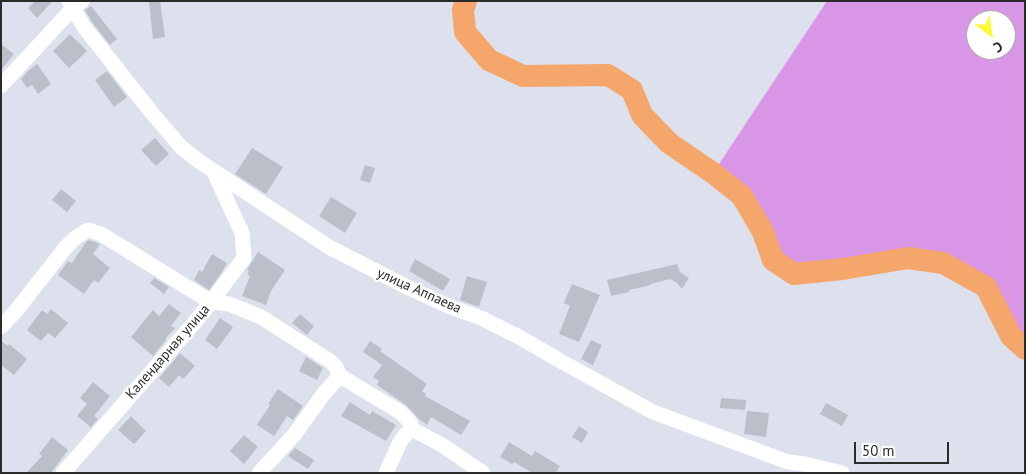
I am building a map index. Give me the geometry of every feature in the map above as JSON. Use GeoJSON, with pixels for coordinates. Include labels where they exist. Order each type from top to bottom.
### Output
{"type":"FeatureCollection","features":[{"type":"Feature","properties":{"kind":"street"},"geometry":{"type":"LineString","coordinates":[[1,86],[75,3]]}},
{"type":"Feature","properties":{"kind":"street","name":"улица Аппаева"},"geometry":{"type":"LineString","coordinates":[[75,3],[84,27],[181,147],[193,157],[329,247],[448,306],[481,318],[521,338],[653,412],[787,467],[805,464],[842,473]]}},
{"type":"Feature","properties":{"kind":"street"},"geometry":{"type":"LineString","coordinates":[[1,328],[74,238],[90,230],[101,234],[211,302],[244,258],[242,232],[213,170]]}},
{"type":"Feature","properties":{"kind":"street","name":"Календарная улица"},"geometry":{"type":"LineString","coordinates":[[63,473],[211,302],[229,304],[261,316],[330,361],[336,367],[340,376],[400,412],[410,422],[412,429]]}},
{"type":"Feature","properties":{"kind":"street"},"geometry":{"type":"LineString","coordinates":[[259,473],[294,435],[325,392],[340,376]]}},
{"type":"Feature","properties":{"kind":"street"},"geometry":{"type":"LineString","coordinates":[[386,473],[400,442],[412,429],[442,445],[483,473]]}},
{"type":"Feature","properties":{"kind":"shaded area"},"geometry":{"type":"Polygon","coordinates":[[[827,1],[1025,1],[1025,349],[1011,336],[986,287],[943,263],[908,258],[843,269],[794,274],[773,260],[763,232],[742,196],[713,173],[827,1]]]}},
{"type":"Feature","properties":{"kind":"building"},"geometry":{"type":"Polygon","coordinates":[[[35,1],[53,1],[37,18],[28,8],[35,1]]]}},
{"type":"Feature","properties":{"kind":"building"},"geometry":{"type":"Polygon","coordinates":[[[149,1],[160,1],[165,37],[153,39],[149,1]]]}},
{"type":"Feature","properties":{"kind":"building"},"geometry":{"type":"Polygon","coordinates":[[[91,6],[117,39],[110,45],[85,10],[91,6]]]}},
{"type":"Feature","properties":{"kind":"building"},"geometry":{"type":"Polygon","coordinates":[[[70,34],[87,51],[69,68],[53,51],[70,34]]]}},
{"type":"Feature","properties":{"kind":"building"},"geometry":{"type":"Polygon","coordinates":[[[1,44],[14,54],[1,70],[1,44]]]}},
{"type":"Feature","properties":{"kind":"building"},"geometry":{"type":"Polygon","coordinates":[[[37,64],[51,84],[38,94],[32,85],[27,88],[21,79],[37,64]]]}},
{"type":"Feature","properties":{"kind":"building"},"geometry":{"type":"Polygon","coordinates":[[[107,71],[127,97],[114,107],[95,80],[107,71]]]}},
{"type":"Feature","properties":{"kind":"building"},"geometry":{"type":"Polygon","coordinates":[[[155,138],[169,154],[156,166],[141,150],[155,138]]]}},
{"type":"Feature","properties":{"kind":"building"},"geometry":{"type":"Polygon","coordinates":[[[252,148],[283,167],[266,194],[235,174],[252,148]]]}},
{"type":"Feature","properties":{"kind":"building"},"geometry":{"type":"Polygon","coordinates":[[[365,165],[375,168],[370,183],[360,180],[365,165]]]}},
{"type":"Feature","properties":{"kind":"building"},"geometry":{"type":"Polygon","coordinates":[[[61,189],[76,201],[67,212],[52,200],[61,189]]]}},
{"type":"Feature","properties":{"kind":"building"},"geometry":{"type":"Polygon","coordinates":[[[331,197],[357,213],[345,233],[319,216],[331,197]]]}},
{"type":"Feature","properties":{"kind":"building"},"geometry":{"type":"Polygon","coordinates":[[[89,240],[100,244],[93,254],[110,268],[98,283],[94,280],[84,294],[58,275],[68,261],[72,263],[89,240]]]}},
{"type":"Feature","properties":{"kind":"building"},"geometry":{"type":"Polygon","coordinates":[[[258,252],[285,270],[271,291],[266,305],[242,296],[250,276],[247,274],[249,271],[247,270],[258,252]]]}},
{"type":"Feature","properties":{"kind":"building"},"geometry":{"type":"Polygon","coordinates":[[[212,254],[227,263],[209,290],[194,280],[199,270],[202,272],[212,254]]]}},
{"type":"Feature","properties":{"kind":"building"},"geometry":{"type":"Polygon","coordinates":[[[415,259],[450,279],[443,291],[409,271],[415,259]]]}},
{"type":"Feature","properties":{"kind":"building"},"geometry":{"type":"Polygon","coordinates":[[[677,264],[680,272],[689,278],[682,289],[670,279],[611,296],[607,280],[677,264]]]}},
{"type":"Feature","properties":{"kind":"building"},"geometry":{"type":"Polygon","coordinates":[[[467,276],[487,282],[479,307],[460,300],[467,276]]]}},
{"type":"Feature","properties":{"kind":"building"},"geometry":{"type":"Polygon","coordinates":[[[154,278],[169,287],[164,294],[150,283],[154,278]]]}},
{"type":"Feature","properties":{"kind":"building"},"geometry":{"type":"Polygon","coordinates":[[[572,284],[600,295],[579,342],[559,334],[570,306],[564,303],[572,284]]]}},
{"type":"Feature","properties":{"kind":"building"},"geometry":{"type":"Polygon","coordinates":[[[169,304],[181,313],[171,326],[175,328],[153,356],[131,337],[153,310],[159,316],[169,304]]]}},
{"type":"Feature","properties":{"kind":"building"},"geometry":{"type":"Polygon","coordinates":[[[51,309],[68,323],[55,338],[48,333],[41,341],[27,330],[42,310],[47,314],[51,309]]]}},
{"type":"Feature","properties":{"kind":"building"},"geometry":{"type":"Polygon","coordinates":[[[300,314],[314,326],[307,335],[292,323],[300,314]]]}},
{"type":"Feature","properties":{"kind":"building"},"geometry":{"type":"Polygon","coordinates":[[[220,318],[233,327],[217,349],[205,340],[220,318]]]}},
{"type":"Feature","properties":{"kind":"building"},"geometry":{"type":"Polygon","coordinates":[[[591,340],[602,345],[593,365],[581,359],[591,340]]]}},
{"type":"Feature","properties":{"kind":"building"},"geometry":{"type":"Polygon","coordinates":[[[1,341],[8,346],[9,344],[27,359],[14,375],[1,365],[1,341]]]}},
{"type":"Feature","properties":{"kind":"building"},"geometry":{"type":"Polygon","coordinates":[[[370,341],[382,349],[380,351],[427,384],[422,391],[426,394],[425,396],[470,421],[461,435],[431,417],[427,425],[406,405],[377,385],[379,381],[373,377],[382,365],[363,352],[370,341]]]}},
{"type":"Feature","properties":{"kind":"building"},"geometry":{"type":"Polygon","coordinates":[[[180,353],[195,366],[183,379],[179,375],[169,387],[159,378],[180,353]]]}},
{"type":"Feature","properties":{"kind":"building"},"geometry":{"type":"Polygon","coordinates":[[[306,357],[323,368],[317,380],[299,371],[306,357]]]}},
{"type":"Feature","properties":{"kind":"building"},"geometry":{"type":"Polygon","coordinates":[[[93,382],[110,396],[94,416],[98,419],[91,427],[77,416],[87,404],[80,398],[93,382]]]}},
{"type":"Feature","properties":{"kind":"building"},"geometry":{"type":"Polygon","coordinates":[[[278,389],[303,406],[293,420],[287,416],[274,436],[257,425],[278,389]]]}},
{"type":"Feature","properties":{"kind":"building"},"geometry":{"type":"Polygon","coordinates":[[[721,398],[746,400],[745,410],[720,408],[721,398]]]}},
{"type":"Feature","properties":{"kind":"building"},"geometry":{"type":"Polygon","coordinates":[[[350,402],[370,415],[372,411],[396,425],[386,441],[341,416],[350,402]]]}},
{"type":"Feature","properties":{"kind":"building"},"geometry":{"type":"Polygon","coordinates":[[[826,403],[848,415],[842,426],[820,414],[826,403]]]}},
{"type":"Feature","properties":{"kind":"building"},"geometry":{"type":"Polygon","coordinates":[[[747,411],[769,413],[766,437],[744,434],[747,411]]]}},
{"type":"Feature","properties":{"kind":"building"},"geometry":{"type":"Polygon","coordinates":[[[131,416],[146,431],[134,444],[118,430],[131,416]]]}},
{"type":"Feature","properties":{"kind":"building"},"geometry":{"type":"Polygon","coordinates":[[[579,426],[588,432],[582,443],[572,437],[579,426]]]}},
{"type":"Feature","properties":{"kind":"building"},"geometry":{"type":"Polygon","coordinates":[[[244,435],[258,447],[244,464],[230,451],[244,435]]]}},
{"type":"Feature","properties":{"kind":"building"},"geometry":{"type":"Polygon","coordinates":[[[52,437],[68,450],[51,473],[26,473],[42,456],[39,454],[52,437]]]}},
{"type":"Feature","properties":{"kind":"building"},"geometry":{"type":"Polygon","coordinates":[[[509,442],[532,456],[535,451],[560,466],[556,473],[533,473],[514,462],[512,464],[500,457],[509,442]]]}},
{"type":"Feature","properties":{"kind":"building"},"geometry":{"type":"Polygon","coordinates":[[[295,448],[314,460],[308,469],[288,456],[295,448]]]}},
{"type":"Feature","properties":{"kind":"waterway"},"geometry":{"type":"LineString","coordinates":[[466,1],[463,10],[465,32],[489,60],[523,76],[608,75],[632,90],[642,115],[669,143],[713,173],[742,196],[763,232],[773,260],[794,274],[843,269],[908,258],[943,263],[986,287],[1011,336],[1025,349]]}}]}
